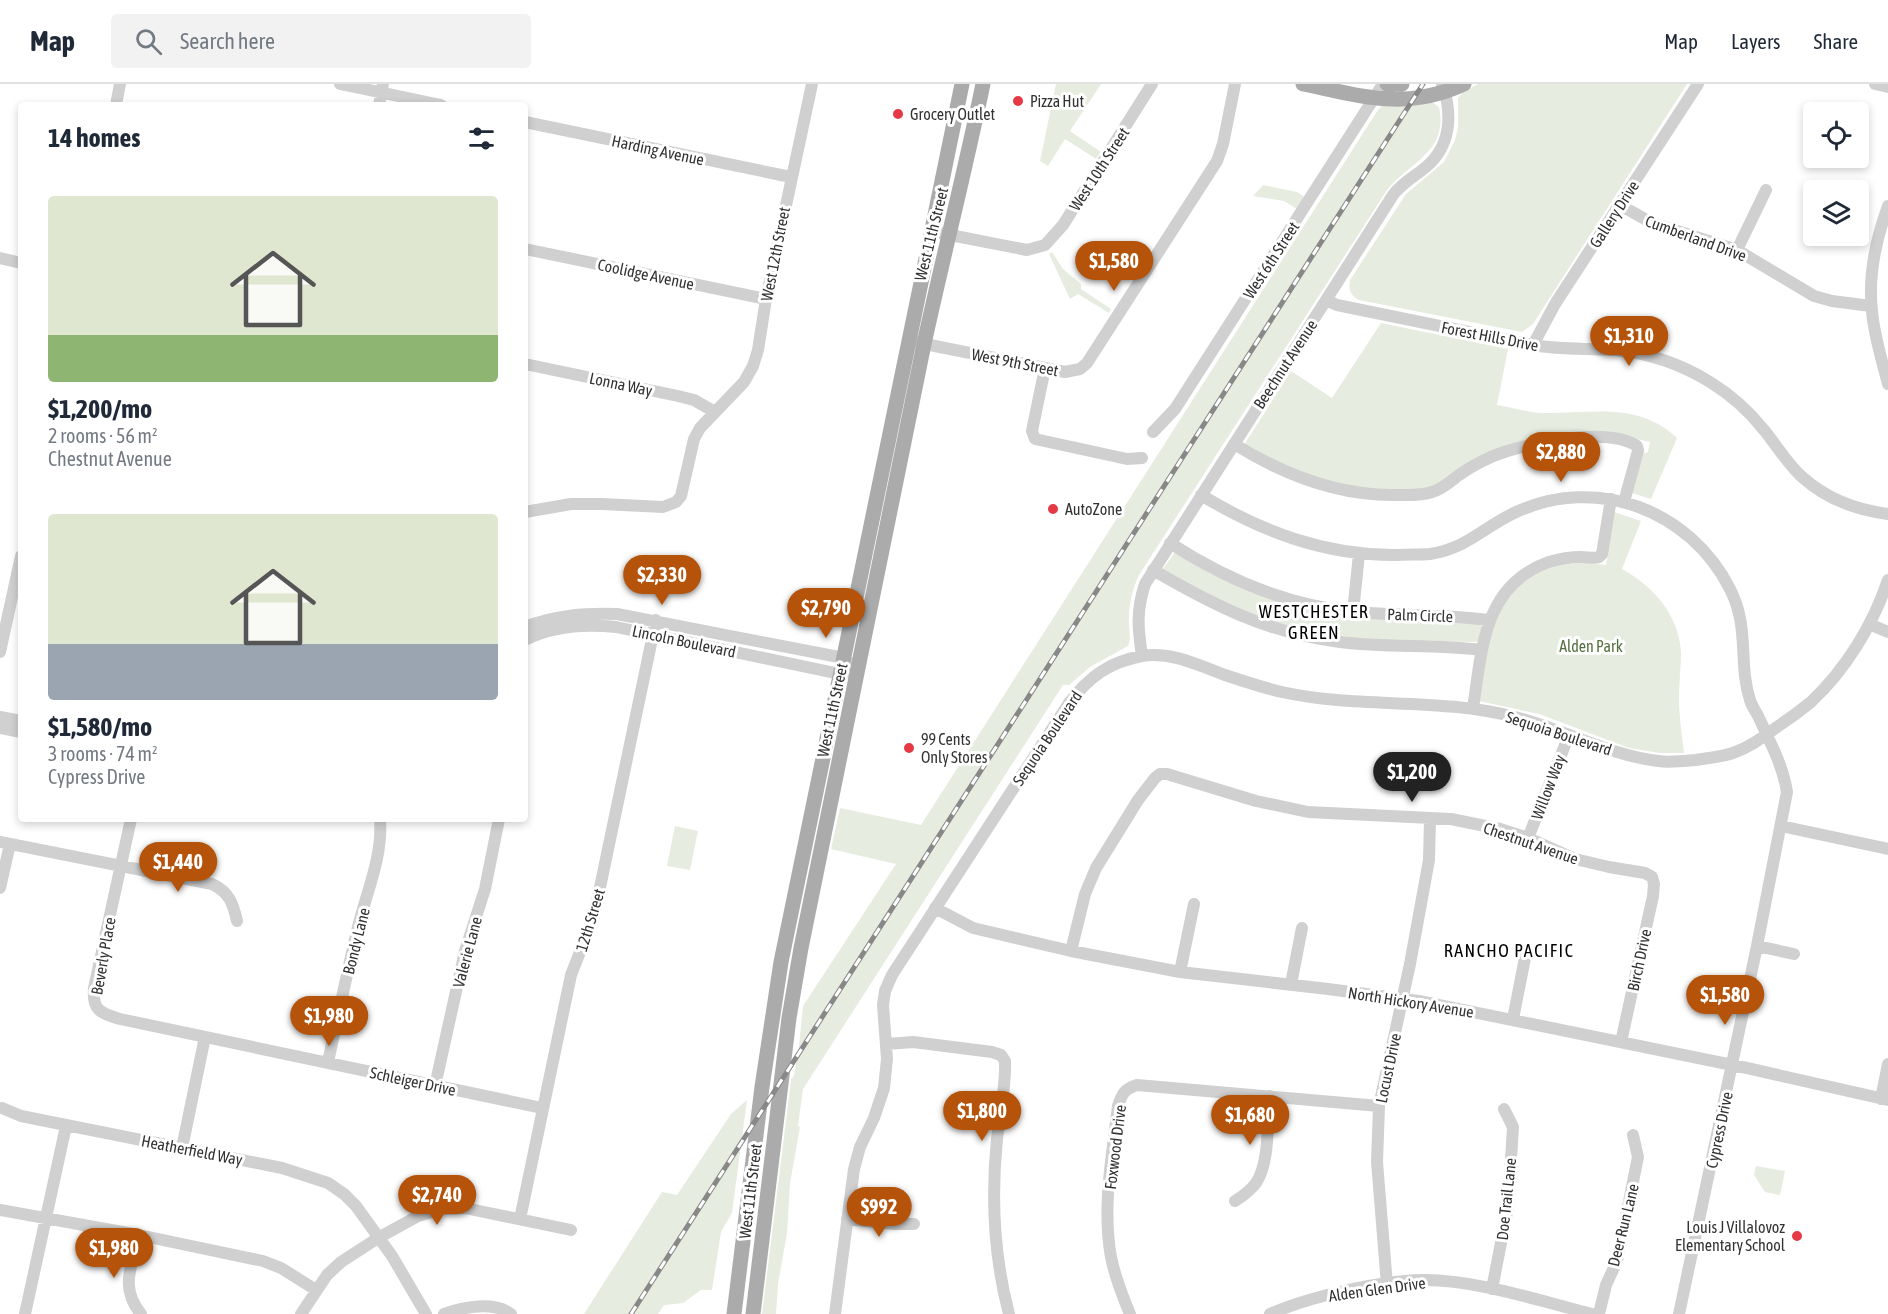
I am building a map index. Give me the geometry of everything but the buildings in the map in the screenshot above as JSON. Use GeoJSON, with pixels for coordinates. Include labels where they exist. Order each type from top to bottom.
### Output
{"type":"FeatureCollection","features":[{"type":"Feature","properties":{"kind":"main road","name":"West 11th Street"},"geometry":{"type":"LineString","coordinates":[[753,1314],[793,991],[858,672],[917,342],[933,232],[962,84]]}},
{"type":"Feature","properties":{"kind":"main road","name":"West 11th Street"},"geometry":{"type":"LineString","coordinates":[[734,1314],[762,1087],[788,928],[840,674],[917,342],[960,194],[983,84]]}},
{"type":"Feature","properties":{"kind":"main road"},"geometry":{"type":"LineString","coordinates":[[1303,84],[1374,98],[1413,100],[1444,88],[1464,84]]}},
{"type":"Feature","properties":{"kind":"main road"},"geometry":{"type":"LineString","coordinates":[[1385,84],[1402,84]]}},
{"type":"Feature","properties":{"kind":"street"},"geometry":{"type":"LineString","coordinates":[[117,102],[120,84]]}},
{"type":"Feature","properties":{"kind":"street"},"geometry":{"type":"LineString","coordinates":[[340,84],[425,102]]}},
{"type":"Feature","properties":{"kind":"street","name":"West 12th Street"},"geometry":{"type":"LineString","coordinates":[[528,511],[571,504],[663,507],[676,502],[681,496],[694,439],[700,428],[744,382],[753,366],[812,84]]}},
{"type":"Feature","properties":{"kind":"street","name":"West 10th Street"},"geometry":{"type":"LineString","coordinates":[[933,232],[1027,250],[1045,245],[1063,225],[1152,84]]}},
{"type":"Feature","properties":{"kind":"street","name":"West 9th Street"},"geometry":{"type":"LineString","coordinates":[[917,342],[1045,368],[1072,372],[1080,369],[1087,363],[1216,161],[1223,144],[1235,84]]}},
{"type":"Feature","properties":{"kind":"street","name":"West 6th Street"},"geometry":{"type":"LineString","coordinates":[[1153,432],[1175,409],[1385,84]]}},
{"type":"Feature","properties":{"kind":"street","name":"Gallery Drive"},"geometry":{"type":"LineString","coordinates":[[1533,345],[1555,304],[1698,84]]}},
{"type":"Feature","properties":{"kind":"street"},"geometry":{"type":"LineString","coordinates":[[1875,84],[1888,87]]}},
{"type":"Feature","properties":{"kind":"street","name":"Beechnut Avenue"},"geometry":{"type":"LineString","coordinates":[[1142,656],[1137,622],[1139,602],[1145,584],[1393,195],[1428,165],[1439,152],[1449,125],[1448,103],[1444,88]]}},
{"type":"Feature","properties":{"kind":"street","name":"Harding Avenue"},"geometry":{"type":"LineString","coordinates":[[528,123],[791,177]]}},
{"type":"Feature","properties":{"kind":"street"},"geometry":{"type":"LineString","coordinates":[[1737,250],[1766,190]]}},
{"type":"Feature","properties":{"kind":"street","name":"Cumberland Drive"},"geometry":{"type":"LineString","coordinates":[[1620,205],[1634,215],[1652,223],[1737,250],[1814,296],[1832,301],[1871,306]]}},
{"type":"Feature","properties":{"kind":"street"},"geometry":{"type":"LineString","coordinates":[[1888,206],[1885,225],[1877,240],[1871,306],[1888,384]]}},
{"type":"Feature","properties":{"kind":"street","name":"Coolidge Avenue"},"geometry":{"type":"LineString","coordinates":[[528,250],[766,299]]}},
{"type":"Feature","properties":{"kind":"street"},"geometry":{"type":"LineString","coordinates":[[0,258],[18,262]]}},
{"type":"Feature","properties":{"kind":"street","name":"Forest Hills Drive"},"geometry":{"type":"LineString","coordinates":[[1326,300],[1533,345],[1557,349],[1627,352],[1658,358],[1708,381],[1736,400],[1765,431],[1791,466],[1814,486],[1846,504],[1888,514]]}},
{"type":"Feature","properties":{"kind":"street","name":"Lonna Way"},"geometry":{"type":"LineString","coordinates":[[528,365],[694,400],[715,412]]}},
{"type":"Feature","properties":{"kind":"street"},"geometry":{"type":"LineString","coordinates":[[1045,368],[1032,431],[1035,439],[1126,459],[1142,458]]}},
{"type":"Feature","properties":{"kind":"street"},"geometry":{"type":"LineString","coordinates":[[1234,444],[1269,465],[1309,481],[1346,491],[1400,495],[1433,492],[1491,458],[1524,445],[1559,438],[1618,440],[1637,446],[1624,502]]}},
{"type":"Feature","properties":{"kind":"street"},"geometry":{"type":"LineString","coordinates":[[1201,495],[1274,533],[1319,547],[1359,554],[1428,554],[1446,550],[1473,539],[1515,512],[1551,501],[1579,497],[1611,499],[1646,509],[1682,529],[1703,549],[1717,565],[1731,591],[1740,616],[1744,637],[1746,684],[1750,703],[1767,736]]}},
{"type":"Feature","properties":{"kind":"street"},"geometry":{"type":"LineString","coordinates":[[1473,708],[1489,620],[1511,586],[1534,569],[1564,558],[1599,557],[1611,499]]}},
{"type":"Feature","properties":{"kind":"street","name":"Palm Circle"},"geometry":{"type":"LineString","coordinates":[[1170,543],[1202,564],[1245,585],[1302,603],[1353,612],[1436,614],[1489,620]]}},
{"type":"Feature","properties":{"kind":"street"},"geometry":{"type":"LineString","coordinates":[[1353,612],[1359,554]]}},
{"type":"Feature","properties":{"kind":"street"},"geometry":{"type":"LineString","coordinates":[[1153,570],[1221,608],[1296,634],[1350,643],[1438,645],[1482,650]]}},
{"type":"Feature","properties":{"kind":"street","name":"Sequoia Boulevard"},"geometry":{"type":"LineString","coordinates":[[835,1314],[854,1169],[860,1147],[874,1118],[884,1088],[887,1044],[885,991],[892,975],[1069,703],[1083,684],[1104,669],[1142,656],[1178,658],[1258,686],[1311,697],[1360,703],[1473,708],[1516,717],[1623,755],[1661,762],[1708,758],[1732,753],[1767,736],[1812,701],[1839,670],[1869,624],[1888,580]]}},
{"type":"Feature","properties":{"kind":"street"},"geometry":{"type":"LineString","coordinates":[[0,652],[16,604],[18,585]]}},
{"type":"Feature","properties":{"kind":"street","name":"Lincoln Boulevard"},"geometry":{"type":"LineString","coordinates":[[528,630],[564,616],[592,613],[617,614],[844,658]]}},
{"type":"Feature","properties":{"kind":"street","name":"12th Street"},"geometry":{"type":"LineString","coordinates":[[520,1219],[571,975],[594,915],[656,620]]}},
{"type":"Feature","properties":{"kind":"street"},"geometry":{"type":"LineString","coordinates":[[1869,624],[1888,632]]}},
{"type":"Feature","properties":{"kind":"street","name":"Lincoln Boulevard"},"geometry":{"type":"LineString","coordinates":[[528,630],[594,625],[616,627],[840,674],[858,672]]}},
{"type":"Feature","properties":{"kind":"street"},"geometry":{"type":"LineString","coordinates":[[844,658],[858,672]]}},
{"type":"Feature","properties":{"kind":"street"},"geometry":{"type":"LineString","coordinates":[[0,717],[18,720]]}},
{"type":"Feature","properties":{"kind":"street"},"geometry":{"type":"LineString","coordinates":[[0,728],[18,731]]}},
{"type":"Feature","properties":{"kind":"street","name":"Willow Way"},"geometry":{"type":"LineString","coordinates":[[1528,838],[1569,735]]}},
{"type":"Feature","properties":{"kind":"street","name":"Cypress Drive"},"geometry":{"type":"LineString","coordinates":[[1679,1314],[1757,946],[1787,792],[1784,773],[1767,736]]}},
{"type":"Feature","properties":{"kind":"street","name":"Chestnut Avenue"},"geometry":{"type":"LineString","coordinates":[[1071,951],[1085,894],[1096,868],[1138,800],[1160,774],[1167,774],[1256,801],[1308,812],[1461,821],[1500,829],[1528,838],[1575,859],[1645,873],[1652,877]]}},
{"type":"Feature","properties":{"kind":"street","name":"Locust Drive"},"geometry":{"type":"LineString","coordinates":[[1387,1284],[1377,1162],[1379,1106],[1429,860],[1430,819]]}},
{"type":"Feature","properties":{"kind":"street","name":"Beverly Place"},"geometry":{"type":"LineString","coordinates":[[108,1015],[101,1013],[96,1006],[93,998],[94,988],[129,822]]}},
{"type":"Feature","properties":{"kind":"street","name":"Bondy Lane"},"geometry":{"type":"LineString","coordinates":[[328,1062],[358,925],[374,874],[380,842],[380,822]]}},
{"type":"Feature","properties":{"kind":"street","name":"Valerie Lane"},"geometry":{"type":"LineString","coordinates":[[435,1086],[465,951],[485,889],[499,822]]}},
{"type":"Feature","properties":{"kind":"street"},"geometry":{"type":"LineString","coordinates":[[1781,826],[1888,849]]}},
{"type":"Feature","properties":{"kind":"street"},"geometry":{"type":"LineString","coordinates":[[0,888],[5,843],[212,884],[228,895],[234,903],[237,921]]}},
{"type":"Feature","properties":{"kind":"street","name":"Birch Drive"},"geometry":{"type":"LineString","coordinates":[[1621,1042],[1653,896],[1652,877]]}},
{"type":"Feature","properties":{"kind":"street"},"geometry":{"type":"LineString","coordinates":[[1180,972],[1194,904]]}},
{"type":"Feature","properties":{"kind":"street","name":"North Hickory Avenue"},"geometry":{"type":"LineString","coordinates":[[935,908],[973,928],[1071,951],[1180,972],[1291,984],[1513,1019],[1885,1100]]}},
{"type":"Feature","properties":{"kind":"street"},"geometry":{"type":"LineString","coordinates":[[1291,984],[1302,928]]}},
{"type":"Feature","properties":{"kind":"street"},"geometry":{"type":"LineString","coordinates":[[1757,946],[1794,954]]}},
{"type":"Feature","properties":{"kind":"street"},"geometry":{"type":"LineString","coordinates":[[1513,1019],[1525,958]]}},
{"type":"Feature","properties":{"kind":"street","name":"Schleiger Drive"},"geometry":{"type":"LineString","coordinates":[[108,1015],[542,1108]]}},
{"type":"Feature","properties":{"kind":"street"},"geometry":{"type":"LineString","coordinates":[[182,1148],[205,1037]]}},
{"type":"Feature","properties":{"kind":"street"},"geometry":{"type":"LineString","coordinates":[[887,1044],[913,1042],[992,1052],[1001,1055],[1005,1061],[994,1174],[994,1232],[998,1266],[1009,1314]]}},
{"type":"Feature","properties":{"kind":"street"},"geometry":{"type":"LineString","coordinates":[[1885,1100],[1888,1064]]}},
{"type":"Feature","properties":{"kind":"street","name":"Foxwood Drive"},"geometry":{"type":"LineString","coordinates":[[1130,1314],[1115,1274],[1108,1228],[1109,1182],[1118,1106],[1122,1094],[1128,1088],[1137,1085],[1379,1106]]}},
{"type":"Feature","properties":{"kind":"street"},"geometry":{"type":"LineString","coordinates":[[1235,1201],[1248,1192],[1257,1181],[1264,1165],[1270,1096]]}},
{"type":"Feature","properties":{"kind":"street","name":"Heatherfield Way"},"geometry":{"type":"LineString","coordinates":[[2,1108],[21,1116],[66,1126],[282,1168],[328,1183],[344,1194],[366,1221],[402,1272],[426,1314]]}},
{"type":"Feature","properties":{"kind":"street","name":"Doe Trail Lane"},"geometry":{"type":"LineString","coordinates":[[1492,1289],[1508,1207],[1513,1127],[1504,1109]]}},
{"type":"Feature","properties":{"kind":"street"},"geometry":{"type":"LineString","coordinates":[[26,1314],[66,1126]]}},
{"type":"Feature","properties":{"kind":"street","name":"Deer Run Lane"},"geometry":{"type":"LineString","coordinates":[[1599,1314],[1606,1285],[1617,1261],[1638,1157],[1633,1135]]}},
{"type":"Feature","properties":{"kind":"street"},"geometry":{"type":"LineString","coordinates":[[301,1314],[327,1275],[341,1262],[418,1216],[442,1209],[465,1208],[571,1230]]}},
{"type":"Feature","properties":{"kind":"street"},"geometry":{"type":"LineString","coordinates":[[0,1210],[139,1235],[263,1261],[281,1268],[316,1290]]}},
{"type":"Feature","properties":{"kind":"street"},"geometry":{"type":"LineString","coordinates":[[847,1219],[914,1224]]}},
{"type":"Feature","properties":{"kind":"street"},"geometry":{"type":"LineString","coordinates":[[139,1235],[128,1289],[133,1304],[141,1314]]}},
{"type":"Feature","properties":{"kind":"street","name":"Alden Glen Drive"},"geometry":{"type":"LineString","coordinates":[[1270,1314],[1287,1306],[1320,1298],[1387,1284],[1421,1280],[1492,1289],[1592,1314]]}},
{"type":"Feature","properties":{"kind":"street"},"geometry":{"type":"LineString","coordinates":[[444,1314],[471,1307],[500,1308],[511,1314]]}},
{"type":"Feature","properties":{"kind":"green space"},"geometry":{"type":"Polygon","coordinates":[[[1056,84],[1101,84],[1070,131],[1101,152],[1096,159],[1065,139],[1048,166],[1040,161],[1056,84]]]}},
{"type":"Feature","properties":{"kind":"green space"},"geometry":{"type":"Polygon","coordinates":[[[1478,84],[1687,84],[1533,324],[1522,332],[1359,300],[1350,289],[1350,280],[1406,194],[1444,162],[1458,128],[1458,98],[1463,92],[1478,84]]]}},
{"type":"Feature","properties":{"kind":"green space"},"geometry":{"type":"Polygon","coordinates":[[[1432,102],[1439,107],[1441,122],[1433,146],[1387,190],[1139,575],[1130,607],[1128,646],[1090,667],[1069,685],[1063,685],[803,1089],[776,1314],[762,1314],[791,1080],[799,1046],[803,1006],[896,864],[831,849],[840,808],[921,825],[1376,113],[1381,106],[1432,102]]]}},
{"type":"Feature","properties":{"kind":"green space"},"geometry":{"type":"Polygon","coordinates":[[[1263,185],[1297,192],[1305,197],[1297,209],[1284,201],[1253,196],[1263,185]]]}},
{"type":"Feature","properties":{"kind":"green space"},"geometry":{"type":"Polygon","coordinates":[[[1052,252],[1063,269],[1081,284],[1081,289],[1111,309],[1109,313],[1078,294],[1070,299],[1049,254],[1052,252]]]}},
{"type":"Feature","properties":{"kind":"green space"},"geometry":{"type":"Polygon","coordinates":[[[1381,323],[1508,349],[1497,405],[1537,413],[1613,412],[1641,417],[1663,427],[1677,438],[1651,499],[1632,493],[1643,454],[1648,452],[1650,442],[1627,437],[1558,434],[1426,489],[1365,489],[1306,476],[1244,445],[1291,371],[1332,398],[1381,323]]]}},
{"type":"Feature","properties":{"kind":"green space","name":"Alden Park"},"geometry":{"type":"Polygon","coordinates":[[[1614,512],[1641,521],[1622,569],[1654,593],[1670,614],[1679,639],[1681,652],[1679,705],[1684,753],[1660,753],[1629,748],[1539,714],[1479,701],[1487,646],[1500,609],[1527,580],[1551,568],[1577,563],[1606,565],[1614,512]]]}},
{"type":"Feature","properties":{"kind":"green space"},"geometry":{"type":"Polygon","coordinates":[[[1175,552],[1211,574],[1265,597],[1480,623],[1482,628],[1478,642],[1381,640],[1316,634],[1246,614],[1162,570],[1175,552]]]}},
{"type":"Feature","properties":{"kind":"green space"},"geometry":{"type":"Polygon","coordinates":[[[675,826],[698,831],[690,870],[667,866],[675,826]]]}},
{"type":"Feature","properties":{"kind":"green space"},"geometry":{"type":"Polygon","coordinates":[[[747,1100],[732,1213],[721,1232],[712,1290],[701,1290],[683,1303],[664,1305],[658,1314],[584,1314],[662,1192],[677,1195],[731,1114],[747,1100]]]}},
{"type":"Feature","properties":{"kind":"green space"},"geometry":{"type":"Polygon","coordinates":[[[1756,1166],[1785,1171],[1780,1195],[1765,1192],[1754,1175],[1756,1166]]]}},
{"type":"Feature","properties":{"kind":"railway"},"geometry":{"type":"LineString","coordinates":[[631,1314],[1423,84]]}},
{"type":"Feature","properties":{"kind":"place","name":"Pizza Hut"},"geometry":{"type":"Point","coordinates":[1018,101]}},
{"type":"Feature","properties":{"kind":"place","name":"Grocery Outlet"},"geometry":{"type":"Point","coordinates":[898,114]}},
{"type":"Feature","properties":{"kind":"place","name":"AutoZone"},"geometry":{"type":"Point","coordinates":[1053,509]}},
{"type":"Feature","properties":{"kind":"place","name":"99 Cents Only Stores"},"geometry":{"type":"Point","coordinates":[909,748]}},
{"type":"Feature","properties":{"kind":"place","name":"Louis J Villalovoz Elementary School"},"geometry":{"type":"Point","coordinates":[1797,1236]}},
{"type":"Feature","properties":{"kind":"district","name":"WESTCHESTER GREEN"},"geometry":{"type":"Point","coordinates":[1314,621]}},
{"type":"Feature","properties":{"kind":"district","name":"RANCHO PACIFIC"},"geometry":{"type":"Point","coordinates":[1509,950]}}]}
